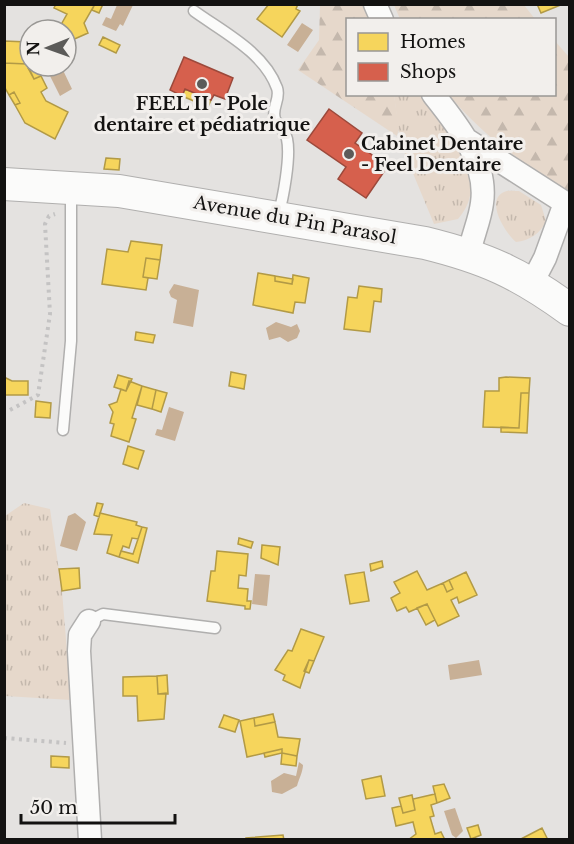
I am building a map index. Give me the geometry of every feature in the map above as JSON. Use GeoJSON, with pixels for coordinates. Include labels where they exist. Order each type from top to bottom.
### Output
{"type":"FeatureCollection","features":[{"type":"Feature","properties":{"kind":"street"},"geometry":{"type":"LineString","coordinates":[[375,4],[381,18]]}},
{"type":"Feature","properties":{"kind":"street"},"geometry":{"type":"LineString","coordinates":[[434,96],[465,139],[475,160],[482,192],[482,204],[469,254]]}},
{"type":"Feature","properties":{"kind":"street"},"geometry":{"type":"LineString","coordinates":[[465,139],[567,204],[532,284]]}},
{"type":"Feature","properties":{"kind":"street","name":"Avenue du Pin Parasol"},"geometry":{"type":"LineString","coordinates":[[4,184],[71,201],[119,190],[278,217],[469,254],[501,266],[570,310]]}},
{"type":"Feature","properties":{"kind":"street"},"geometry":{"type":"LineString","coordinates":[[89,621],[80,635],[79,651],[90,840]]}},
{"type":"Feature","properties":{"kind":"lane"},"geometry":{"type":"LineString","coordinates":[[194,11],[260,58],[277,87],[278,97],[274,106],[275,120],[287,139],[283,199],[278,217]]}},
{"type":"Feature","properties":{"kind":"lane"},"geometry":{"type":"LineString","coordinates":[[63,430],[71,341],[71,201]]}},
{"type":"Feature","properties":{"kind":"lane"},"geometry":{"type":"LineString","coordinates":[[89,621],[103,614],[215,628]]}},
{"type":"Feature","properties":{"kind":"path"},"geometry":{"type":"LineString","coordinates":[[10,410],[38,395],[50,314],[45,224],[49,216],[71,201]]}},
{"type":"Feature","properties":{"kind":"path"},"geometry":{"type":"LineString","coordinates":[[4,738],[84,743]]}},
{"type":"Feature","properties":{"kind":"green space"},"geometry":{"type":"Polygon","coordinates":[[[320,5],[366,5],[372,18],[346,18],[346,96],[394,96],[399,128],[397,136],[298,70],[319,40],[320,5]]]}},
{"type":"Feature","properties":{"kind":"green space"},"geometry":{"type":"Polygon","coordinates":[[[394,5],[524,5],[534,18],[400,18],[394,5]]]}},
{"type":"Feature","properties":{"kind":"green space"},"geometry":{"type":"Polygon","coordinates":[[[556,42],[569,57],[569,191],[504,148],[450,96],[556,96],[556,42]]]}},
{"type":"Feature","properties":{"kind":"green space"},"geometry":{"type":"Polygon","coordinates":[[[394,96],[424,96],[454,139],[469,171],[471,188],[468,204],[458,219],[434,224],[400,142],[394,96]]]}},
{"type":"Feature","properties":{"kind":"green space"},"geometry":{"type":"Polygon","coordinates":[[[519,191],[541,205],[546,221],[534,236],[516,242],[499,218],[496,203],[498,196],[504,192],[519,191]]]}},
{"type":"Feature","properties":{"kind":"green space"},"geometry":{"type":"Polygon","coordinates":[[[24,503],[50,509],[62,591],[71,700],[5,696],[5,516],[24,503]]]}},
{"type":"Feature","properties":{"kind":"shaded area"},"geometry":{"type":"Polygon","coordinates":[[[117,5],[133,5],[123,26],[120,24],[116,31],[102,25],[106,17],[111,19],[117,5]]]}},
{"type":"Feature","properties":{"kind":"shaded area"},"geometry":{"type":"Polygon","coordinates":[[[302,23],[313,30],[298,52],[287,45],[302,23]]]}},
{"type":"Feature","properties":{"kind":"shaded area"},"geometry":{"type":"Polygon","coordinates":[[[51,78],[67,78],[72,89],[60,96],[51,78]]]}},
{"type":"Feature","properties":{"kind":"shaded area"},"geometry":{"type":"Polygon","coordinates":[[[174,284],[199,290],[193,327],[173,323],[177,300],[171,297],[169,292],[174,284]]]}},
{"type":"Feature","properties":{"kind":"shaded area"},"geometry":{"type":"Polygon","coordinates":[[[276,322],[291,327],[297,324],[300,331],[297,338],[288,342],[280,337],[269,340],[266,328],[276,322]]]}},
{"type":"Feature","properties":{"kind":"shaded area"},"geometry":{"type":"Polygon","coordinates":[[[169,407],[184,412],[175,441],[155,435],[157,429],[162,430],[169,407]]]}},
{"type":"Feature","properties":{"kind":"shaded area"},"geometry":{"type":"Polygon","coordinates":[[[75,513],[86,522],[77,551],[60,546],[68,516],[75,513]]]}},
{"type":"Feature","properties":{"kind":"shaded area"},"geometry":{"type":"Polygon","coordinates":[[[255,574],[270,575],[267,606],[252,604],[255,574]]]}},
{"type":"Feature","properties":{"kind":"shaded area"},"geometry":{"type":"Polygon","coordinates":[[[479,660],[482,675],[450,680],[448,665],[479,660]]]}},
{"type":"Feature","properties":{"kind":"shaded area"},"geometry":{"type":"Polygon","coordinates":[[[299,762],[303,767],[297,786],[282,794],[272,792],[271,781],[284,773],[296,776],[299,762]]]}},
{"type":"Feature","properties":{"kind":"shaded area"},"geometry":{"type":"Polygon","coordinates":[[[455,808],[463,831],[456,838],[452,835],[444,811],[455,808]]]}},
{"type":"Feature","properties":{"kind":"building: Homes"},"geometry":{"type":"Polygon","coordinates":[[[56,4],[95,4],[84,23],[88,33],[78,37],[78,18],[65,18],[67,14],[54,8],[56,4]]]}},
{"type":"Feature","properties":{"kind":"building: Homes"},"geometry":{"type":"Polygon","coordinates":[[[95,4],[103,4],[99,13],[92,10],[95,4]]]}},
{"type":"Feature","properties":{"kind":"building: Homes"},"geometry":{"type":"Polygon","coordinates":[[[269,4],[298,4],[296,9],[300,11],[282,37],[257,19],[269,4]]]}},
{"type":"Feature","properties":{"kind":"building: Homes"},"geometry":{"type":"Polygon","coordinates":[[[537,4],[563,4],[541,13],[537,4]]]}},
{"type":"Feature","properties":{"kind":"building: Homes"},"geometry":{"type":"Polygon","coordinates":[[[103,37],[120,45],[116,53],[99,45],[103,37]]]}},
{"type":"Feature","properties":{"kind":"building: Homes"},"geometry":{"type":"Polygon","coordinates":[[[4,41],[18,42],[18,64],[4,63],[4,41]]]}},
{"type":"Feature","properties":{"kind":"building: Homes"},"geometry":{"type":"Polygon","coordinates":[[[4,63],[18,64],[18,78],[42,78],[47,88],[41,92],[46,101],[68,112],[55,139],[25,123],[15,105],[20,103],[14,92],[9,95],[4,86],[4,63]]]}},
{"type":"Feature","properties":{"kind":"building: Homes"},"geometry":{"type":"Polygon","coordinates":[[[185,89],[211,100],[208,107],[182,96],[185,89]]]}},
{"type":"Feature","properties":{"kind":"building: Homes"},"geometry":{"type":"Polygon","coordinates":[[[14,92],[20,103],[15,105],[9,95],[14,92]]]}},
{"type":"Feature","properties":{"kind":"building: Homes"},"geometry":{"type":"Polygon","coordinates":[[[106,158],[120,159],[119,170],[104,169],[106,158]]]}},
{"type":"Feature","properties":{"kind":"building: Homes"},"geometry":{"type":"Polygon","coordinates":[[[131,241],[162,245],[160,260],[146,258],[143,277],[148,278],[146,290],[102,284],[107,249],[128,252],[131,241]]]}},
{"type":"Feature","properties":{"kind":"building: Homes"},"geometry":{"type":"Polygon","coordinates":[[[146,258],[160,260],[157,279],[143,277],[146,258]]]}},
{"type":"Feature","properties":{"kind":"building: Homes"},"geometry":{"type":"Polygon","coordinates":[[[258,273],[275,276],[275,281],[292,284],[293,275],[309,278],[305,303],[295,302],[293,313],[253,305],[258,273]]]}},
{"type":"Feature","properties":{"kind":"building: Homes"},"geometry":{"type":"Polygon","coordinates":[[[275,276],[293,279],[292,284],[275,281],[275,276]]]}},
{"type":"Feature","properties":{"kind":"building: Homes"},"geometry":{"type":"Polygon","coordinates":[[[359,286],[382,289],[381,302],[374,301],[370,332],[344,329],[348,297],[357,298],[359,286]]]}},
{"type":"Feature","properties":{"kind":"building: Homes"},"geometry":{"type":"Polygon","coordinates":[[[136,332],[155,335],[153,343],[135,340],[136,332]]]}},
{"type":"Feature","properties":{"kind":"building: Homes"},"geometry":{"type":"Polygon","coordinates":[[[231,372],[246,375],[244,389],[229,386],[231,372]]]}},
{"type":"Feature","properties":{"kind":"building: Homes"},"geometry":{"type":"Polygon","coordinates":[[[118,375],[132,379],[126,391],[114,387],[118,375]]]}},
{"type":"Feature","properties":{"kind":"building: Homes"},"geometry":{"type":"Polygon","coordinates":[[[4,377],[12,381],[28,381],[28,395],[4,395],[4,377]]]}},
{"type":"Feature","properties":{"kind":"building: Homes"},"geometry":{"type":"Polygon","coordinates":[[[499,378],[530,378],[529,393],[521,393],[519,428],[483,427],[485,391],[499,391],[499,378]]]}},
{"type":"Feature","properties":{"kind":"building: Homes"},"geometry":{"type":"Polygon","coordinates":[[[129,381],[142,386],[132,418],[136,419],[129,442],[111,436],[114,424],[110,423],[113,412],[109,405],[117,402],[121,389],[126,391],[129,381]]]}},
{"type":"Feature","properties":{"kind":"building: Homes"},"geometry":{"type":"Polygon","coordinates":[[[142,386],[156,390],[152,409],[137,405],[142,386]]]}},
{"type":"Feature","properties":{"kind":"building: Homes"},"geometry":{"type":"Polygon","coordinates":[[[156,390],[167,393],[161,412],[152,409],[156,390]]]}},
{"type":"Feature","properties":{"kind":"building: Homes"},"geometry":{"type":"Polygon","coordinates":[[[521,393],[529,393],[527,433],[501,432],[501,427],[519,428],[521,393]]]}},
{"type":"Feature","properties":{"kind":"building: Homes"},"geometry":{"type":"Polygon","coordinates":[[[36,401],[51,403],[50,418],[35,417],[36,401]]]}},
{"type":"Feature","properties":{"kind":"building: Homes"},"geometry":{"type":"Polygon","coordinates":[[[128,446],[144,451],[138,469],[123,464],[128,446]]]}},
{"type":"Feature","properties":{"kind":"building: Homes"},"geometry":{"type":"Polygon","coordinates":[[[97,503],[103,504],[99,517],[94,515],[97,503]]]}},
{"type":"Feature","properties":{"kind":"building: Homes"},"geometry":{"type":"Polygon","coordinates":[[[100,513],[137,522],[136,525],[142,527],[138,539],[132,538],[129,548],[123,546],[119,557],[107,553],[112,535],[94,534],[100,513]]]}},
{"type":"Feature","properties":{"kind":"building: Homes"},"geometry":{"type":"Polygon","coordinates":[[[142,527],[147,528],[138,563],[119,557],[121,551],[133,554],[142,527]]]}},
{"type":"Feature","properties":{"kind":"building: Homes"},"geometry":{"type":"Polygon","coordinates":[[[239,538],[253,542],[251,548],[238,544],[239,538]]]}},
{"type":"Feature","properties":{"kind":"building: Homes"},"geometry":{"type":"Polygon","coordinates":[[[262,545],[280,547],[278,565],[261,558],[262,545]]]}},
{"type":"Feature","properties":{"kind":"building: Homes"},"geometry":{"type":"Polygon","coordinates":[[[217,551],[248,554],[246,576],[239,575],[238,588],[248,589],[247,601],[251,601],[250,609],[245,609],[245,606],[207,601],[211,571],[215,571],[217,551]]]}},
{"type":"Feature","properties":{"kind":"building: Homes"},"geometry":{"type":"Polygon","coordinates":[[[382,561],[383,567],[371,571],[370,564],[382,561]]]}},
{"type":"Feature","properties":{"kind":"building: Homes"},"geometry":{"type":"Polygon","coordinates":[[[79,568],[80,588],[62,591],[59,569],[79,568]]]}},
{"type":"Feature","properties":{"kind":"building: Homes"},"geometry":{"type":"Polygon","coordinates":[[[417,571],[427,590],[443,583],[447,592],[453,589],[449,580],[466,572],[477,595],[459,603],[457,597],[451,600],[459,616],[438,626],[427,604],[409,612],[406,607],[397,611],[391,598],[400,593],[394,582],[417,571]]]}},
{"type":"Feature","properties":{"kind":"building: Homes"},"geometry":{"type":"Polygon","coordinates":[[[364,572],[369,601],[350,604],[345,575],[364,572]]]}},
{"type":"Feature","properties":{"kind":"building: Homes"},"geometry":{"type":"Polygon","coordinates":[[[449,580],[453,589],[447,592],[443,583],[449,580]]]}},
{"type":"Feature","properties":{"kind":"building: Homes"},"geometry":{"type":"Polygon","coordinates":[[[427,604],[435,620],[426,625],[417,608],[427,604]]]}},
{"type":"Feature","properties":{"kind":"building: Homes"},"geometry":{"type":"Polygon","coordinates":[[[301,629],[324,637],[314,661],[309,660],[300,688],[283,680],[285,675],[275,670],[288,650],[292,651],[301,629]]]}},
{"type":"Feature","properties":{"kind":"building: Homes"},"geometry":{"type":"Polygon","coordinates":[[[309,660],[314,661],[309,673],[304,671],[309,660]]]}},
{"type":"Feature","properties":{"kind":"building: Homes"},"geometry":{"type":"Polygon","coordinates":[[[167,675],[168,694],[158,694],[157,676],[167,675]]]}},
{"type":"Feature","properties":{"kind":"building: Homes"},"geometry":{"type":"Polygon","coordinates":[[[157,676],[158,694],[166,693],[164,719],[138,721],[137,696],[123,696],[123,677],[157,676]]]}},
{"type":"Feature","properties":{"kind":"building: Homes"},"geometry":{"type":"Polygon","coordinates":[[[273,714],[275,722],[255,726],[254,718],[273,714]]]}},
{"type":"Feature","properties":{"kind":"building: Homes"},"geometry":{"type":"Polygon","coordinates":[[[224,715],[239,720],[235,732],[219,727],[224,715]]]}},
{"type":"Feature","properties":{"kind":"building: Homes"},"geometry":{"type":"Polygon","coordinates":[[[254,718],[255,726],[275,722],[278,737],[300,739],[297,756],[282,753],[282,749],[247,757],[240,721],[254,718]]]}},
{"type":"Feature","properties":{"kind":"building: Homes"},"geometry":{"type":"Polygon","coordinates":[[[282,749],[282,753],[265,757],[264,753],[282,749]]]}},
{"type":"Feature","properties":{"kind":"building: Homes"},"geometry":{"type":"Polygon","coordinates":[[[282,753],[297,756],[296,766],[281,764],[282,753]]]}},
{"type":"Feature","properties":{"kind":"building: Homes"},"geometry":{"type":"Polygon","coordinates":[[[51,756],[69,757],[69,768],[51,767],[51,756]]]}},
{"type":"Feature","properties":{"kind":"building: Homes"},"geometry":{"type":"Polygon","coordinates":[[[381,776],[385,796],[366,799],[362,780],[381,776]]]}},
{"type":"Feature","properties":{"kind":"building: Homes"},"geometry":{"type":"Polygon","coordinates":[[[444,784],[450,798],[437,803],[433,786],[444,784]]]}},
{"type":"Feature","properties":{"kind":"building: Homes"},"geometry":{"type":"Polygon","coordinates":[[[435,794],[437,803],[431,805],[434,816],[430,817],[435,834],[441,832],[445,840],[408,840],[416,834],[413,822],[396,826],[392,808],[401,806],[403,813],[415,810],[413,799],[435,794]]]}},
{"type":"Feature","properties":{"kind":"building: Homes"},"geometry":{"type":"Polygon","coordinates":[[[412,795],[415,810],[403,813],[399,798],[412,795]]]}},
{"type":"Feature","properties":{"kind":"building: Homes"},"geometry":{"type":"Polygon","coordinates":[[[478,825],[481,835],[471,839],[467,828],[478,825]]]}},
{"type":"Feature","properties":{"kind":"building: Homes"},"geometry":{"type":"Polygon","coordinates":[[[542,828],[548,840],[519,840],[542,828]]]}},
{"type":"Feature","properties":{"kind":"building: Homes"},"geometry":{"type":"Polygon","coordinates":[[[283,835],[284,840],[246,840],[246,838],[283,835]]]}},
{"type":"Feature","properties":{"kind":"building: Shops","name":"FEEL II - Pole dentaire et pédiatrique"},"geometry":{"type":"Polygon","coordinates":[[[184,57],[233,78],[225,99],[214,95],[211,100],[185,89],[182,96],[170,90],[184,57]]]}},
{"type":"Feature","properties":{"kind":"building: Shops","name":"Cabinet Dentaire - Feel Dentaire"},"geometry":{"type":"Polygon","coordinates":[[[329,109],[362,133],[355,143],[388,166],[366,198],[338,179],[346,167],[307,140],[329,109]]]}},
{"type":"Feature","properties":{"kind":"place","name":"FEEL II - Pole dentaire et pédiatrique"},"geometry":{"type":"Point","coordinates":[202,84]}},
{"type":"Feature","properties":{"kind":"place","name":"Cabinet Dentaire - Feel Dentaire"},"geometry":{"type":"Point","coordinates":[349,154]}}]}
